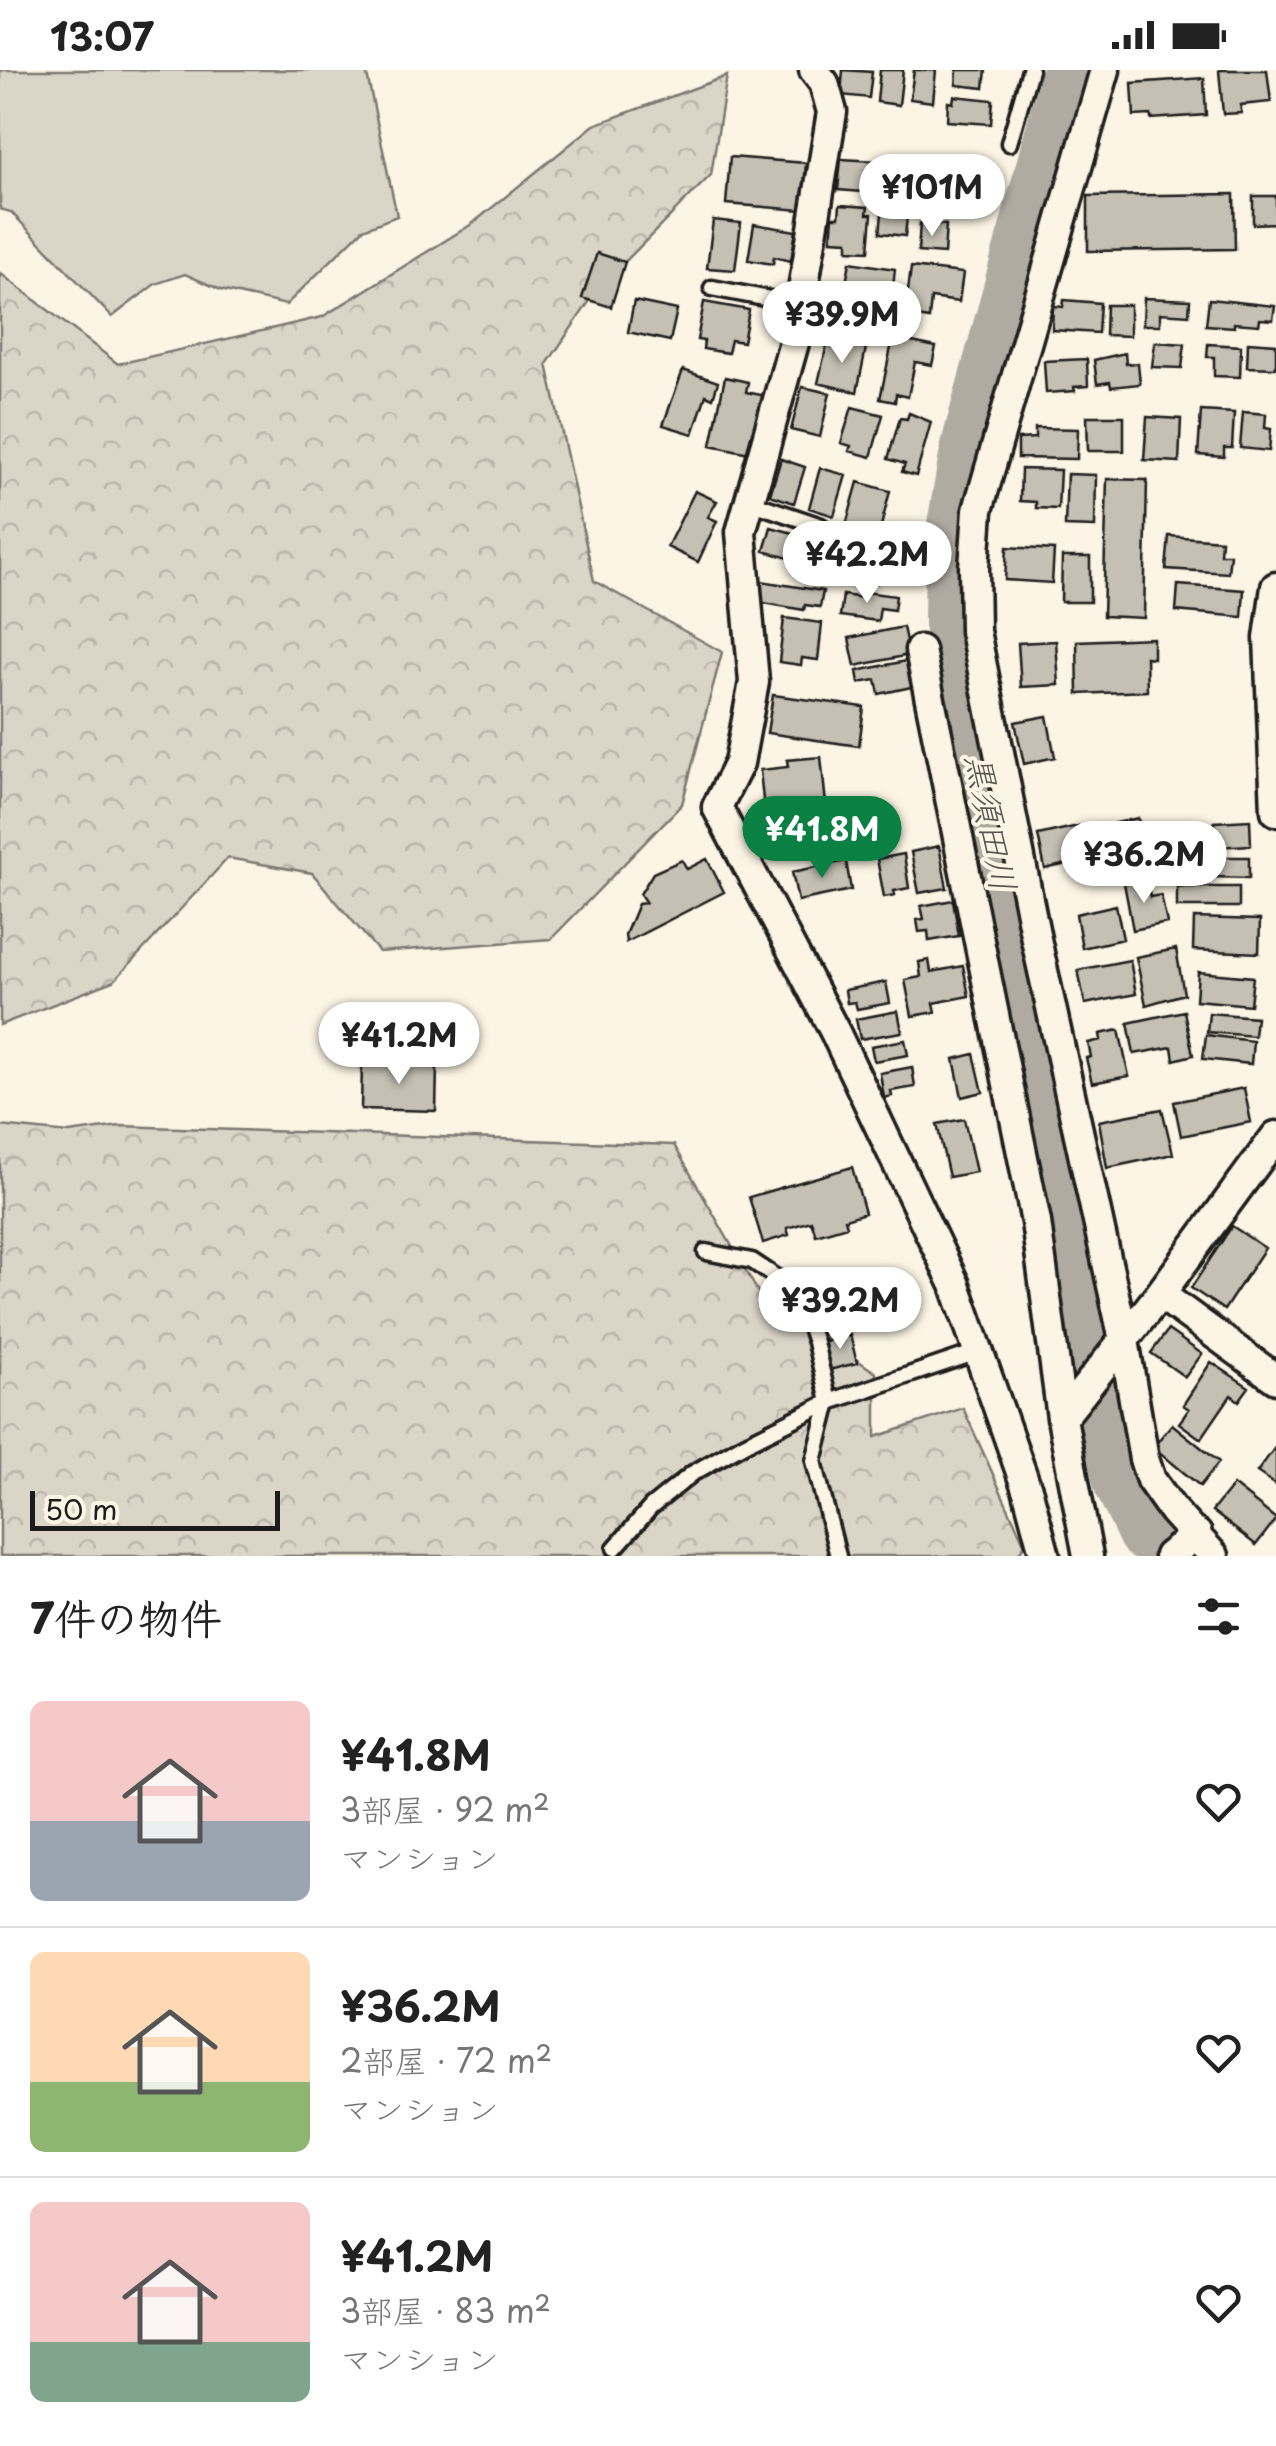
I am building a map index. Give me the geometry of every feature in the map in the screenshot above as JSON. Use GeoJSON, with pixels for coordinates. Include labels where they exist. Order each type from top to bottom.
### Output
{"type":"FeatureCollection","features":[{"type":"Feature","properties":{"kind":"street"},"geometry":{"type":"LineString","coordinates":[[814,70],[824,83],[832,112],[800,312],[741,532],[754,682],[739,763],[718,806],[835,1032],[955,1285],[1028,1492],[1045,1556]]}},
{"type":"Feature","properties":{"kind":"street"},"geometry":{"type":"LineString","coordinates":[[1105,70],[978,510],[975,631],[1151,1480],[1173,1511],[1206,1545],[1169,1556]]}},
{"type":"Feature","properties":{"kind":"street"},"geometry":{"type":"LineString","coordinates":[[1276,587],[1269,638],[1276,811]]}},
{"type":"Feature","properties":{"kind":"street"},"geometry":{"type":"LineString","coordinates":[[920,650],[1036,1222],[1070,1408],[1088,1556]]}},
{"type":"Feature","properties":{"kind":"street"},"geometry":{"type":"LineString","coordinates":[[1070,1408],[1276,1136]]}},
{"type":"Feature","properties":{"kind":"street"},"geometry":{"type":"LineString","coordinates":[[1160,1294],[1276,1379]]}},
{"type":"Feature","properties":{"kind":"lane"},"geometry":{"type":"LineString","coordinates":[[1009,143],[1030,70]]}},
{"type":"Feature","properties":{"kind":"lane"},"geometry":{"type":"LineString","coordinates":[[712,288],[882,331]]}},
{"type":"Feature","properties":{"kind":"lane"},"geometry":{"type":"LineString","coordinates":[[750,502],[821,526]]}},
{"type":"Feature","properties":{"kind":"lane"},"geometry":{"type":"LineString","coordinates":[[706,1252],[752,1261],[797,1292],[829,1402],[814,1461],[838,1556]]}},
{"type":"Feature","properties":{"kind":"lane"},"geometry":{"type":"LineString","coordinates":[[616,1548],[651,1507],[693,1473],[829,1402],[980,1351]]}},
{"type":"Feature","properties":{"kind":"green space"},"geometry":{"type":"Polygon","coordinates":[[[0,70],[366,70],[397,216],[363,229],[286,305],[221,290],[185,274],[155,284],[112,317],[11,212],[0,209],[0,70]]]}},
{"type":"Feature","properties":{"kind":"green space"},"geometry":{"type":"Polygon","coordinates":[[[727,76],[711,175],[597,290],[547,364],[594,581],[722,652],[682,804],[551,939],[379,952],[312,873],[228,858],[114,981],[0,1025],[0,273],[118,364],[322,317],[472,224],[594,125],[727,76]]]}},
{"type":"Feature","properties":{"kind":"green space"},"geometry":{"type":"Polygon","coordinates":[[[0,1126],[69,1133],[120,1126],[674,1145],[758,1292],[876,1373],[876,1437],[963,1408],[1025,1545],[1016,1556],[0,1556],[0,1126]]]}},
{"type":"Feature","properties":{"kind":"building"},"geometry":{"type":"Polygon","coordinates":[[[843,70],[872,72],[869,98],[841,95],[843,70]]]}},
{"type":"Feature","properties":{"kind":"building"},"geometry":{"type":"Polygon","coordinates":[[[880,70],[903,70],[899,105],[877,102],[880,70]]]}},
{"type":"Feature","properties":{"kind":"building"},"geometry":{"type":"Polygon","coordinates":[[[914,70],[936,70],[933,102],[910,99],[914,70]]]}},
{"type":"Feature","properties":{"kind":"building"},"geometry":{"type":"Polygon","coordinates":[[[957,70],[986,70],[984,88],[956,85],[957,70]]]}},
{"type":"Feature","properties":{"kind":"building"},"geometry":{"type":"Polygon","coordinates":[[[1219,70],[1267,70],[1271,102],[1241,105],[1241,113],[1223,114],[1219,70]]]}},
{"type":"Feature","properties":{"kind":"building"},"geometry":{"type":"Polygon","coordinates":[[[1204,78],[1206,115],[1151,119],[1151,115],[1134,116],[1132,83],[1204,78]]]}},
{"type":"Feature","properties":{"kind":"building"},"geometry":{"type":"Polygon","coordinates":[[[954,96],[993,100],[991,124],[947,121],[948,102],[953,103],[954,96]]]}},
{"type":"Feature","properties":{"kind":"building"},"geometry":{"type":"Polygon","coordinates":[[[730,157],[806,163],[802,210],[726,204],[730,157]]]}},
{"type":"Feature","properties":{"kind":"building"},"geometry":{"type":"Polygon","coordinates":[[[841,159],[877,161],[875,193],[838,190],[841,159]]]}},
{"type":"Feature","properties":{"kind":"building"},"geometry":{"type":"Polygon","coordinates":[[[934,180],[951,182],[950,212],[933,211],[934,180]]]}},
{"type":"Feature","properties":{"kind":"building"},"geometry":{"type":"Polygon","coordinates":[[[885,185],[910,188],[905,236],[880,233],[885,185]]]}},
{"type":"Feature","properties":{"kind":"building"},"geometry":{"type":"Polygon","coordinates":[[[1234,194],[1235,249],[1088,251],[1088,196],[1234,194]]]}},
{"type":"Feature","properties":{"kind":"building"},"geometry":{"type":"Polygon","coordinates":[[[1253,196],[1276,196],[1276,223],[1253,224],[1253,196]]]}},
{"type":"Feature","properties":{"kind":"building"},"geometry":{"type":"Polygon","coordinates":[[[840,205],[868,207],[867,214],[872,214],[869,251],[848,250],[848,241],[831,240],[833,217],[839,217],[840,205]]]}},
{"type":"Feature","properties":{"kind":"building"},"geometry":{"type":"Polygon","coordinates":[[[713,220],[741,223],[735,270],[707,268],[713,220]]]}},
{"type":"Feature","properties":{"kind":"building"},"geometry":{"type":"Polygon","coordinates":[[[920,223],[946,225],[944,254],[918,252],[920,223]]]}},
{"type":"Feature","properties":{"kind":"building"},"geometry":{"type":"Polygon","coordinates":[[[754,224],[796,231],[791,261],[774,257],[773,264],[748,260],[754,224]]]}},
{"type":"Feature","properties":{"kind":"building"},"geometry":{"type":"Polygon","coordinates":[[[597,253],[625,262],[611,307],[582,298],[597,253]]]}},
{"type":"Feature","properties":{"kind":"building"},"geometry":{"type":"Polygon","coordinates":[[[850,262],[895,269],[891,306],[843,299],[850,262]]]}},
{"type":"Feature","properties":{"kind":"building"},"geometry":{"type":"Polygon","coordinates":[[[911,267],[963,273],[959,302],[931,298],[929,319],[905,315],[911,267]]]}},
{"type":"Feature","properties":{"kind":"building"},"geometry":{"type":"Polygon","coordinates":[[[1144,298],[1190,300],[1189,315],[1160,313],[1160,325],[1143,325],[1144,298]]]}},
{"type":"Feature","properties":{"kind":"building"},"geometry":{"type":"Polygon","coordinates":[[[1209,299],[1275,306],[1273,320],[1260,319],[1259,325],[1234,323],[1234,327],[1206,325],[1209,299]]]}},
{"type":"Feature","properties":{"kind":"building"},"geometry":{"type":"Polygon","coordinates":[[[1064,300],[1100,303],[1098,333],[1052,330],[1053,306],[1063,307],[1064,300]]]}},
{"type":"Feature","properties":{"kind":"building"},"geometry":{"type":"Polygon","coordinates":[[[634,301],[677,310],[670,341],[628,332],[634,301]]]}},
{"type":"Feature","properties":{"kind":"building"},"geometry":{"type":"Polygon","coordinates":[[[704,302],[749,310],[743,342],[731,340],[728,353],[703,349],[704,341],[697,340],[704,302]]]}},
{"type":"Feature","properties":{"kind":"building"},"geometry":{"type":"Polygon","coordinates":[[[1106,305],[1130,305],[1130,336],[1105,335],[1106,305]]]}},
{"type":"Feature","properties":{"kind":"building"},"geometry":{"type":"Polygon","coordinates":[[[893,338],[936,347],[932,365],[915,362],[908,397],[896,394],[895,402],[880,399],[893,338]]]}},
{"type":"Feature","properties":{"kind":"building"},"geometry":{"type":"Polygon","coordinates":[[[828,340],[866,348],[857,392],[818,383],[828,340]]]}},
{"type":"Feature","properties":{"kind":"building"},"geometry":{"type":"Polygon","coordinates":[[[1155,342],[1185,344],[1182,368],[1152,367],[1155,342]]]}},
{"type":"Feature","properties":{"kind":"building"},"geometry":{"type":"Polygon","coordinates":[[[1248,342],[1276,344],[1276,368],[1247,367],[1248,342]]]}},
{"type":"Feature","properties":{"kind":"building"},"geometry":{"type":"Polygon","coordinates":[[[1208,344],[1241,346],[1240,377],[1214,376],[1214,357],[1207,357],[1208,344]]]}},
{"type":"Feature","properties":{"kind":"building"},"geometry":{"type":"Polygon","coordinates":[[[1125,353],[1126,364],[1138,363],[1140,384],[1097,384],[1094,360],[1125,353]]]}},
{"type":"Feature","properties":{"kind":"building"},"geometry":{"type":"Polygon","coordinates":[[[1087,359],[1088,386],[1046,393],[1044,361],[1087,359]]]}},
{"type":"Feature","properties":{"kind":"building"},"geometry":{"type":"Polygon","coordinates":[[[683,370],[718,382],[713,398],[706,395],[693,434],[663,425],[683,370]]]}},
{"type":"Feature","properties":{"kind":"building"},"geometry":{"type":"Polygon","coordinates":[[[725,377],[748,382],[746,392],[771,397],[764,428],[755,426],[749,453],[711,445],[725,377]]]}},
{"type":"Feature","properties":{"kind":"building"},"geometry":{"type":"Polygon","coordinates":[[[802,387],[830,393],[820,437],[791,430],[802,387]]]}},
{"type":"Feature","properties":{"kind":"building"},"geometry":{"type":"Polygon","coordinates":[[[852,407],[883,415],[871,457],[849,451],[851,446],[841,443],[852,407]]]}},
{"type":"Feature","properties":{"kind":"building"},"geometry":{"type":"Polygon","coordinates":[[[1201,411],[1234,413],[1232,448],[1224,448],[1224,457],[1198,455],[1201,411]]]}},
{"type":"Feature","properties":{"kind":"building"},"geometry":{"type":"Polygon","coordinates":[[[1243,412],[1266,414],[1265,428],[1271,429],[1269,451],[1240,448],[1243,412]]]}},
{"type":"Feature","properties":{"kind":"building"},"geometry":{"type":"Polygon","coordinates":[[[909,413],[931,422],[916,476],[902,472],[905,464],[888,459],[900,418],[907,419],[909,413]]]}},
{"type":"Feature","properties":{"kind":"building"},"geometry":{"type":"Polygon","coordinates":[[[1087,416],[1124,416],[1124,451],[1088,451],[1087,416]]]}},
{"type":"Feature","properties":{"kind":"building"},"geometry":{"type":"Polygon","coordinates":[[[1147,417],[1181,419],[1179,462],[1144,460],[1147,417]]]}},
{"type":"Feature","properties":{"kind":"building"},"geometry":{"type":"Polygon","coordinates":[[[1035,428],[1078,429],[1077,459],[1018,458],[1018,439],[1035,438],[1035,428]]]}},
{"type":"Feature","properties":{"kind":"building"},"geometry":{"type":"Polygon","coordinates":[[[781,459],[805,467],[794,503],[770,495],[781,459]]]}},
{"type":"Feature","properties":{"kind":"building"},"geometry":{"type":"Polygon","coordinates":[[[820,468],[846,475],[834,516],[809,508],[820,468]]]}},
{"type":"Feature","properties":{"kind":"building"},"geometry":{"type":"Polygon","coordinates":[[[1021,469],[1060,470],[1058,509],[1036,508],[1036,502],[1020,501],[1021,469]]]}},
{"type":"Feature","properties":{"kind":"building"},"geometry":{"type":"Polygon","coordinates":[[[1067,474],[1096,475],[1095,527],[1065,526],[1067,474]]]}},
{"type":"Feature","properties":{"kind":"building"},"geometry":{"type":"Polygon","coordinates":[[[1107,479],[1147,480],[1144,618],[1103,616],[1107,479]]]}},
{"type":"Feature","properties":{"kind":"building"},"geometry":{"type":"Polygon","coordinates":[[[858,482],[890,491],[879,534],[846,525],[858,482]]]}},
{"type":"Feature","properties":{"kind":"building"},"geometry":{"type":"Polygon","coordinates":[[[695,491],[717,501],[708,517],[717,521],[698,562],[667,547],[695,491]]]}},
{"type":"Feature","properties":{"kind":"building"},"geometry":{"type":"Polygon","coordinates":[[[771,527],[830,543],[823,568],[764,551],[771,527]]]}},
{"type":"Feature","properties":{"kind":"building"},"geometry":{"type":"Polygon","coordinates":[[[1169,536],[1221,540],[1220,554],[1230,554],[1228,573],[1166,569],[1169,536]]]}},
{"type":"Feature","properties":{"kind":"building"},"geometry":{"type":"Polygon","coordinates":[[[1007,547],[1054,550],[1052,583],[1005,580],[1007,547]]]}},
{"type":"Feature","properties":{"kind":"building"},"geometry":{"type":"Polygon","coordinates":[[[844,551],[884,560],[877,583],[838,574],[844,551]]]}},
{"type":"Feature","properties":{"kind":"building"},"geometry":{"type":"Polygon","coordinates":[[[1062,557],[1090,557],[1090,602],[1061,602],[1062,557]]]}},
{"type":"Feature","properties":{"kind":"building"},"geometry":{"type":"Polygon","coordinates":[[[761,581],[823,591],[820,607],[805,605],[804,610],[758,602],[761,581]]]}},
{"type":"Feature","properties":{"kind":"building"},"geometry":{"type":"Polygon","coordinates":[[[1178,585],[1244,590],[1242,617],[1176,611],[1178,585]]]}},
{"type":"Feature","properties":{"kind":"building"},"geometry":{"type":"Polygon","coordinates":[[[864,592],[896,596],[894,610],[880,608],[878,621],[840,616],[843,595],[863,598],[864,592]]]}},
{"type":"Feature","properties":{"kind":"building"},"geometry":{"type":"Polygon","coordinates":[[[784,618],[822,623],[818,660],[802,658],[801,665],[779,662],[784,618]]]}},
{"type":"Feature","properties":{"kind":"building"},"geometry":{"type":"Polygon","coordinates":[[[903,627],[909,655],[855,666],[849,638],[903,627]]]}},
{"type":"Feature","properties":{"kind":"building"},"geometry":{"type":"Polygon","coordinates":[[[1153,638],[1153,658],[1146,657],[1147,691],[1078,694],[1077,641],[1153,638]]]}},
{"type":"Feature","properties":{"kind":"building"},"geometry":{"type":"Polygon","coordinates":[[[1056,641],[1059,685],[1021,687],[1018,643],[1056,641]]]}},
{"type":"Feature","properties":{"kind":"building"},"geometry":{"type":"Polygon","coordinates":[[[911,660],[916,686],[879,694],[876,680],[859,683],[857,671],[911,660]]]}},
{"type":"Feature","properties":{"kind":"building"},"geometry":{"type":"Polygon","coordinates":[[[773,695],[864,707],[859,746],[767,733],[773,695]]]}},
{"type":"Feature","properties":{"kind":"building"},"geometry":{"type":"Polygon","coordinates":[[[1047,716],[1055,757],[1024,764],[1015,722],[1047,716]]]}},
{"type":"Feature","properties":{"kind":"building"},"geometry":{"type":"Polygon","coordinates":[[[821,757],[826,804],[764,810],[760,770],[788,767],[787,760],[821,757]]]}},
{"type":"Feature","properties":{"kind":"building"},"geometry":{"type":"Polygon","coordinates":[[[1138,818],[1141,831],[1134,833],[1137,847],[1105,855],[1099,827],[1138,818]]]}},
{"type":"Feature","properties":{"kind":"building"},"geometry":{"type":"Polygon","coordinates":[[[1192,820],[1195,842],[1201,841],[1203,860],[1157,867],[1151,825],[1192,820]]]}},
{"type":"Feature","properties":{"kind":"building"},"geometry":{"type":"Polygon","coordinates":[[[1250,820],[1251,845],[1215,847],[1214,822],[1250,820]]]}},
{"type":"Feature","properties":{"kind":"building"},"geometry":{"type":"Polygon","coordinates":[[[1078,826],[1085,860],[1045,869],[1038,835],[1078,826]]]}},
{"type":"Feature","properties":{"kind":"building"},"geometry":{"type":"Polygon","coordinates":[[[939,846],[947,888],[919,893],[911,852],[939,846]]]}},
{"type":"Feature","properties":{"kind":"building"},"geometry":{"type":"Polygon","coordinates":[[[904,854],[909,888],[884,897],[877,859],[904,854]]]}},
{"type":"Feature","properties":{"kind":"building"},"geometry":{"type":"Polygon","coordinates":[[[1213,857],[1249,857],[1249,878],[1213,877],[1213,857]]]}},
{"type":"Feature","properties":{"kind":"building"},"geometry":{"type":"Polygon","coordinates":[[[707,859],[724,892],[626,942],[625,935],[638,904],[646,903],[640,894],[653,873],[682,860],[687,869],[707,859]]]}},
{"type":"Feature","properties":{"kind":"building"},"geometry":{"type":"Polygon","coordinates":[[[846,861],[851,890],[798,901],[792,872],[846,861]]]}},
{"type":"Feature","properties":{"kind":"building"},"geometry":{"type":"Polygon","coordinates":[[[1146,879],[1150,897],[1161,895],[1167,923],[1133,930],[1124,883],[1146,879]]]}},
{"type":"Feature","properties":{"kind":"building"},"geometry":{"type":"Polygon","coordinates":[[[1177,887],[1239,887],[1239,907],[1177,907],[1177,887]]]}},
{"type":"Feature","properties":{"kind":"building"},"geometry":{"type":"Polygon","coordinates":[[[953,900],[959,936],[929,941],[928,931],[919,932],[917,920],[924,919],[921,906],[953,900]]]}},
{"type":"Feature","properties":{"kind":"building"},"geometry":{"type":"Polygon","coordinates":[[[1116,905],[1123,939],[1082,948],[1076,914],[1116,905]]]}},
{"type":"Feature","properties":{"kind":"building"},"geometry":{"type":"Polygon","coordinates":[[[1194,918],[1260,920],[1259,953],[1193,950],[1194,918]]]}},
{"type":"Feature","properties":{"kind":"building"},"geometry":{"type":"Polygon","coordinates":[[[1176,949],[1184,994],[1146,1005],[1136,957],[1176,949]]]}},
{"type":"Feature","properties":{"kind":"building"},"geometry":{"type":"Polygon","coordinates":[[[929,960],[931,972],[963,966],[969,996],[934,1003],[936,1012],[912,1016],[905,980],[921,977],[919,962],[929,960]]]}},
{"type":"Feature","properties":{"kind":"building"},"geometry":{"type":"Polygon","coordinates":[[[1130,960],[1136,994],[1085,1004],[1078,970],[1130,960]]]}},
{"type":"Feature","properties":{"kind":"building"},"geometry":{"type":"Polygon","coordinates":[[[1198,972],[1253,977],[1250,1005],[1196,1000],[1198,972]]]}},
{"type":"Feature","properties":{"kind":"building"},"geometry":{"type":"Polygon","coordinates":[[[886,982],[890,1003],[857,1009],[855,1002],[847,1003],[845,990],[886,982]]]}},
{"type":"Feature","properties":{"kind":"building"},"geometry":{"type":"Polygon","coordinates":[[[898,1011],[902,1032],[860,1039],[856,1019],[898,1011]]]}},
{"type":"Feature","properties":{"kind":"building"},"geometry":{"type":"Polygon","coordinates":[[[1184,1011],[1193,1055],[1174,1060],[1172,1047],[1134,1054],[1128,1023],[1184,1011]]]}},
{"type":"Feature","properties":{"kind":"building"},"geometry":{"type":"Polygon","coordinates":[[[1209,1013],[1256,1017],[1254,1036],[1207,1032],[1209,1013]]]}},
{"type":"Feature","properties":{"kind":"building"},"geometry":{"type":"Polygon","coordinates":[[[1119,1030],[1129,1076],[1092,1083],[1086,1058],[1091,1057],[1088,1043],[1101,1040],[1100,1034],[1119,1030]]]}},
{"type":"Feature","properties":{"kind":"building"},"geometry":{"type":"Polygon","coordinates":[[[1206,1035],[1253,1041],[1251,1064],[1203,1059],[1206,1035]]]}},
{"type":"Feature","properties":{"kind":"building"},"geometry":{"type":"Polygon","coordinates":[[[905,1040],[908,1055],[874,1061],[871,1046],[905,1040]]]}},
{"type":"Feature","properties":{"kind":"building"},"geometry":{"type":"Polygon","coordinates":[[[974,1054],[983,1092],[962,1097],[954,1059],[974,1054]]]}},
{"type":"Feature","properties":{"kind":"building"},"geometry":{"type":"Polygon","coordinates":[[[362,1063],[437,1066],[436,1111],[361,1109],[362,1063]]]}},
{"type":"Feature","properties":{"kind":"building"},"geometry":{"type":"Polygon","coordinates":[[[912,1067],[915,1087],[891,1091],[892,1096],[884,1098],[880,1073],[912,1067]]]}},
{"type":"Feature","properties":{"kind":"building"},"geometry":{"type":"Polygon","coordinates":[[[1244,1088],[1251,1122],[1181,1136],[1174,1102],[1244,1088]]]}},
{"type":"Feature","properties":{"kind":"building"},"geometry":{"type":"Polygon","coordinates":[[[1162,1109],[1173,1154],[1107,1168],[1099,1121],[1162,1109]]]}},
{"type":"Feature","properties":{"kind":"building"},"geometry":{"type":"Polygon","coordinates":[[[964,1119],[976,1172],[949,1177],[937,1124],[964,1119]]]}},
{"type":"Feature","properties":{"kind":"building"},"geometry":{"type":"Polygon","coordinates":[[[852,1167],[865,1213],[845,1219],[847,1226],[816,1235],[811,1221],[787,1228],[789,1235],[763,1243],[749,1197],[852,1167]]]}},
{"type":"Feature","properties":{"kind":"building"},"geometry":{"type":"Polygon","coordinates":[[[1232,1226],[1265,1248],[1224,1310],[1191,1288],[1232,1226]]]}},
{"type":"Feature","properties":{"kind":"building"},"geometry":{"type":"Polygon","coordinates":[[[1168,1330],[1202,1354],[1185,1377],[1151,1353],[1168,1330]]]}},
{"type":"Feature","properties":{"kind":"building"},"geometry":{"type":"Polygon","coordinates":[[[850,1335],[857,1363],[829,1370],[822,1342],[850,1335]]]}},
{"type":"Feature","properties":{"kind":"building"},"geometry":{"type":"Polygon","coordinates":[[[1211,1362],[1249,1387],[1239,1401],[1231,1395],[1201,1439],[1179,1423],[1189,1409],[1183,1405],[1211,1362]]]}},
{"type":"Feature","properties":{"kind":"building"},"geometry":{"type":"Polygon","coordinates":[[[1172,1424],[1219,1462],[1200,1486],[1153,1447],[1172,1424]]]}},
{"type":"Feature","properties":{"kind":"building"},"geometry":{"type":"Polygon","coordinates":[[[1276,1446],[1276,1485],[1257,1472],[1276,1446]]]}},
{"type":"Feature","properties":{"kind":"building"},"geometry":{"type":"Polygon","coordinates":[[[1233,1485],[1276,1519],[1256,1545],[1212,1511],[1233,1485]]]}},
{"type":"Feature","properties":{"kind":"waterway","name":"黒須田川"},"geometry":{"type":"LineString","coordinates":[[1072,70],[971,446],[955,537],[954,623],[1091,1339],[1123,1481],[1147,1532],[1183,1556]]}}]}
